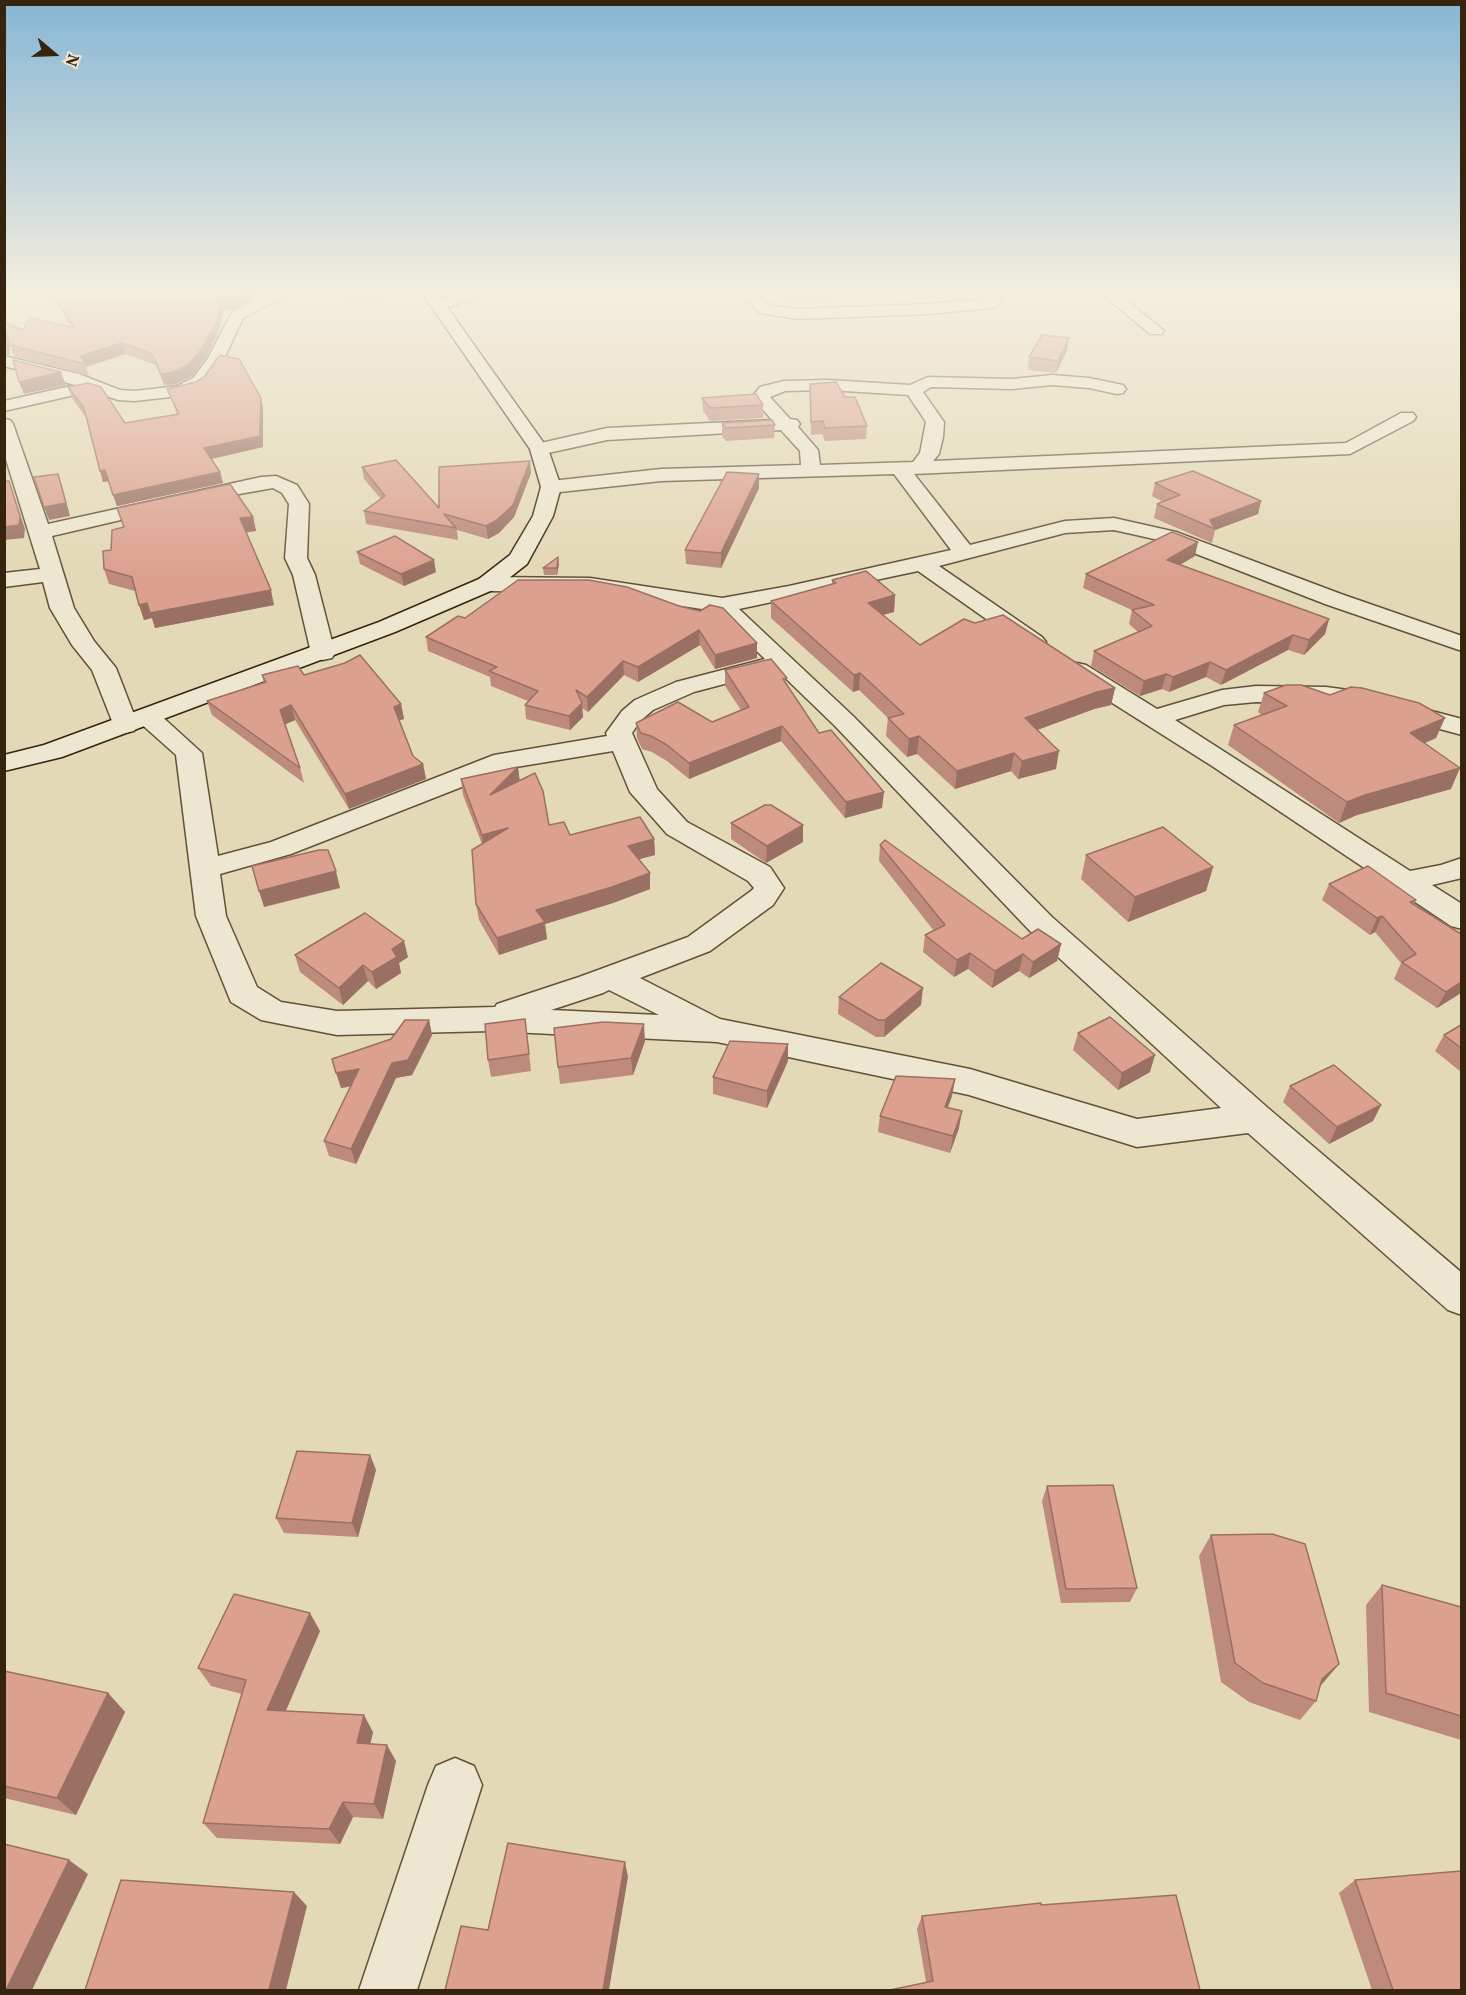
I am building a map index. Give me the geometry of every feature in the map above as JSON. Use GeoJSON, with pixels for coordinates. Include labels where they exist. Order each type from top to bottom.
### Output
{"type":"FeatureCollection","features":[{"type":"Feature","properties":{"kind":"street"},"geometry":{"type":"LineString","coordinates":[[93,386],[126,396],[193,386]]}},
{"type":"Feature","properties":{"kind":"street"},"geometry":{"type":"LineString","coordinates":[[4,406],[93,386]]}},
{"type":"Feature","properties":{"kind":"street"},"geometry":{"type":"LineString","coordinates":[[4,763],[53,752],[137,721],[323,652],[487,584],[519,558],[543,516],[550,487],[539,449],[495,386]]}},
{"type":"Feature","properties":{"kind":"street"},"geometry":{"type":"LineString","coordinates":[[784,386],[766,391],[761,397],[789,424],[809,450],[811,472]]}},
{"type":"Feature","properties":{"kind":"street"},"geometry":{"type":"LineString","coordinates":[[848,386],[913,390],[920,386]]}},
{"type":"Feature","properties":{"kind":"street"},"geometry":{"type":"LineString","coordinates":[[1103,386],[1117,389]]}},
{"type":"Feature","properties":{"kind":"street"},"geometry":{"type":"LineString","coordinates":[[910,469],[929,454],[935,422],[913,390]]}},
{"type":"Feature","properties":{"kind":"street"},"geometry":{"type":"LineString","coordinates":[[550,487],[660,475],[910,469],[1350,448],[1407,417]]}},
{"type":"Feature","properties":{"kind":"street"},"geometry":{"type":"LineString","coordinates":[[4,424],[40,532],[62,608],[84,645],[104,668],[137,721],[189,753],[211,916],[243,994],[273,1012],[337,1023],[490,1018],[717,1030],[970,1082],[1137,1133],[1255,1118]]}},
{"type":"Feature","properties":{"kind":"street"},"geometry":{"type":"LineString","coordinates":[[539,449],[608,434],[789,424]]}},
{"type":"Feature","properties":{"kind":"street"},"geometry":{"type":"LineString","coordinates":[[910,469],[965,554]]}},
{"type":"Feature","properties":{"kind":"street"},"geometry":{"type":"LineString","coordinates":[[40,532],[211,493],[276,482],[290,489],[299,504],[296,558],[304,575],[323,652]]}},
{"type":"Feature","properties":{"kind":"street"},"geometry":{"type":"LineString","coordinates":[[487,584],[590,585],[722,604],[789,593],[922,564],[1065,527],[1114,524],[1169,536],[1334,599],[1461,644]]}},
{"type":"Feature","properties":{"kind":"street"},"geometry":{"type":"LineString","coordinates":[[922,564],[1048,652],[1461,919]]}},
{"type":"Feature","properties":{"kind":"street"},"geometry":{"type":"LineString","coordinates":[[4,580],[52,574]]}},
{"type":"Feature","properties":{"kind":"street"},"geometry":{"type":"LineString","coordinates":[[722,604],[844,721],[1041,924],[1255,1118],[1461,1298]]}},
{"type":"Feature","properties":{"kind":"street"},"geometry":{"type":"LineString","coordinates":[[490,1018],[612,978],[699,944],[762,898],[769,888],[759,874],[677,828],[644,792],[619,733],[631,716],[644,705],[685,687],[781,661]]}},
{"type":"Feature","properties":{"kind":"street"},"geometry":{"type":"LineString","coordinates":[[1153,718],[1222,698],[1256,694],[1326,695],[1356,699],[1461,727]]}},
{"type":"Feature","properties":{"kind":"street"},"geometry":{"type":"LineString","coordinates":[[206,868],[292,844],[504,761],[621,742]]}},
{"type":"Feature","properties":{"kind":"street"},"geometry":{"type":"LineString","coordinates":[[1405,881],[1448,873],[1461,867]]}},
{"type":"Feature","properties":{"kind":"street"},"geometry":{"type":"LineString","coordinates":[[612,978],[717,1030]]}},
{"type":"Feature","properties":{"kind":"street"},"geometry":{"type":"LineString","coordinates":[[388,1990],[455,1785]]}},
{"type":"Feature","properties":{"kind":"building"},"geometry":{"type":"Polygon","coordinates":[[[179,386],[254,386],[261,398],[260,436],[204,448],[220,472],[113,495],[105,470],[100,471],[84,408],[68,387],[101,387],[125,423],[179,414],[167,389],[179,386]]]}},
{"type":"Feature","properties":{"kind":"building"},"geometry":{"type":"Polygon","coordinates":[[[810,386],[838,386],[845,397],[855,397],[867,426],[825,428],[823,421],[811,422],[810,386]]]}},
{"type":"Feature","properties":{"kind":"building"},"geometry":{"type":"Polygon","coordinates":[[[756,394],[763,405],[710,408],[702,398],[756,394]]]}},
{"type":"Feature","properties":{"kind":"building"},"geometry":{"type":"Polygon","coordinates":[[[772,420],[775,425],[726,428],[722,423],[772,420]]]}},
{"type":"Feature","properties":{"kind":"building"},"geometry":{"type":"Polygon","coordinates":[[[396,460],[439,508],[439,467],[530,461],[513,505],[497,520],[486,526],[444,514],[456,528],[364,511],[385,496],[362,467],[396,460]]]}},
{"type":"Feature","properties":{"kind":"building"},"geometry":{"type":"Polygon","coordinates":[[[1193,471],[1261,501],[1210,520],[1215,529],[1157,504],[1180,495],[1155,483],[1193,471]]]}},
{"type":"Feature","properties":{"kind":"building"},"geometry":{"type":"Polygon","coordinates":[[[727,472],[759,474],[721,553],[685,550],[727,472]]]}},
{"type":"Feature","properties":{"kind":"building"},"geometry":{"type":"Polygon","coordinates":[[[58,474],[66,503],[44,507],[34,477],[58,474]]]}},
{"type":"Feature","properties":{"kind":"building"},"geometry":{"type":"Polygon","coordinates":[[[4,481],[9,481],[20,516],[19,525],[4,527],[4,481]]]}},
{"type":"Feature","properties":{"kind":"building"},"geometry":{"type":"Polygon","coordinates":[[[230,484],[253,517],[240,518],[271,590],[150,613],[147,603],[139,605],[132,577],[104,569],[103,551],[111,550],[112,530],[124,527],[117,508],[230,484]]]}},
{"type":"Feature","properties":{"kind":"building"},"geometry":{"type":"Polygon","coordinates":[[[1172,532],[1198,542],[1167,560],[1329,619],[1309,640],[1293,635],[1226,670],[1210,662],[1173,677],[1166,674],[1144,681],[1094,651],[1152,626],[1132,610],[1154,605],[1086,574],[1172,532]]]}},
{"type":"Feature","properties":{"kind":"building"},"geometry":{"type":"Polygon","coordinates":[[[395,536],[434,560],[401,574],[357,552],[395,536]]]}},
{"type":"Feature","properties":{"kind":"building"},"geometry":{"type":"Polygon","coordinates":[[[558,557],[557,568],[543,568],[558,557]]]}},
{"type":"Feature","properties":{"kind":"building"},"geometry":{"type":"Polygon","coordinates":[[[866,571],[895,595],[868,603],[920,645],[964,619],[975,623],[1003,615],[1115,688],[1097,692],[1025,718],[1059,751],[1022,761],[1014,753],[957,771],[919,736],[909,739],[888,718],[904,714],[860,673],[854,675],[771,601],[836,583],[832,580],[866,571]]]}},
{"type":"Feature","properties":{"kind":"building"},"geometry":{"type":"Polygon","coordinates":[[[518,580],[589,580],[627,587],[679,606],[700,611],[710,605],[723,608],[757,643],[715,655],[699,630],[638,667],[623,661],[587,697],[576,690],[582,703],[569,716],[525,705],[538,691],[489,671],[497,667],[426,637],[458,616],[465,618],[518,580]]]}},
{"type":"Feature","properties":{"kind":"building"},"geometry":{"type":"Polygon","coordinates":[[[360,655],[401,704],[394,707],[413,756],[423,764],[345,794],[291,705],[280,710],[300,768],[207,701],[266,682],[262,675],[298,666],[304,675],[345,663],[360,655]]]}},
{"type":"Feature","properties":{"kind":"building"},"geometry":{"type":"Polygon","coordinates":[[[771,659],[787,678],[783,679],[819,733],[831,730],[884,792],[846,802],[782,726],[689,763],[667,745],[641,733],[636,723],[678,702],[712,722],[749,707],[725,670],[771,659]]]}},
{"type":"Feature","properties":{"kind":"building"},"geometry":{"type":"Polygon","coordinates":[[[1286,685],[1301,685],[1330,695],[1351,687],[1362,688],[1419,703],[1445,718],[1410,733],[1460,768],[1347,802],[1234,725],[1287,706],[1264,693],[1286,685]]]}},
{"type":"Feature","properties":{"kind":"building"},"geometry":{"type":"Polygon","coordinates":[[[518,767],[490,795],[535,773],[543,791],[549,825],[564,822],[570,835],[640,817],[654,839],[628,846],[650,873],[536,910],[545,922],[497,938],[476,904],[472,850],[508,828],[482,835],[461,779],[518,767]]]}},
{"type":"Feature","properties":{"kind":"building"},"geometry":{"type":"Polygon","coordinates":[[[765,805],[771,805],[803,825],[767,846],[731,823],[765,805]]]}},
{"type":"Feature","properties":{"kind":"building"},"geometry":{"type":"Polygon","coordinates":[[[1163,827],[1213,867],[1135,897],[1086,855],[1163,827]]]}},
{"type":"Feature","properties":{"kind":"building"},"geometry":{"type":"Polygon","coordinates":[[[885,840],[1022,939],[1038,929],[1061,944],[1033,962],[1023,954],[995,971],[970,953],[957,960],[925,935],[945,925],[880,845],[885,840]]]}},
{"type":"Feature","properties":{"kind":"building"},"geometry":{"type":"Polygon","coordinates":[[[319,850],[328,850],[336,871],[259,891],[252,866],[319,850]]]}},
{"type":"Feature","properties":{"kind":"building"},"geometry":{"type":"Polygon","coordinates":[[[1368,866],[1416,900],[1410,902],[1461,934],[1461,982],[1446,992],[1402,962],[1416,954],[1382,916],[1377,918],[1329,884],[1368,866]]]}},
{"type":"Feature","properties":{"kind":"building"},"geometry":{"type":"Polygon","coordinates":[[[365,913],[404,941],[392,949],[397,957],[372,972],[363,965],[339,988],[295,955],[365,913]]]}},
{"type":"Feature","properties":{"kind":"building"},"geometry":{"type":"Polygon","coordinates":[[[881,963],[923,988],[885,1020],[878,1020],[839,997],[881,963]]]}},
{"type":"Feature","properties":{"kind":"building"},"geometry":{"type":"Polygon","coordinates":[[[1110,1017],[1155,1055],[1122,1073],[1078,1033],[1110,1017]]]}},
{"type":"Feature","properties":{"kind":"building"},"geometry":{"type":"Polygon","coordinates":[[[525,1019],[529,1054],[488,1060],[485,1024],[525,1019]]]}},
{"type":"Feature","properties":{"kind":"building"},"geometry":{"type":"Polygon","coordinates":[[[405,1020],[429,1020],[408,1060],[392,1063],[351,1149],[324,1141],[359,1069],[336,1073],[332,1059],[391,1039],[405,1020]]]}},
{"type":"Feature","properties":{"kind":"building"},"geometry":{"type":"Polygon","coordinates":[[[603,1022],[644,1024],[631,1058],[558,1067],[554,1028],[603,1022]]]}},
{"type":"Feature","properties":{"kind":"building"},"geometry":{"type":"Polygon","coordinates":[[[1461,1025],[1461,1048],[1444,1035],[1461,1025]]]}},
{"type":"Feature","properties":{"kind":"building"},"geometry":{"type":"Polygon","coordinates":[[[730,1041],[788,1044],[767,1091],[713,1077],[730,1041]]]}},
{"type":"Feature","properties":{"kind":"building"},"geometry":{"type":"Polygon","coordinates":[[[1334,1065],[1381,1105],[1337,1127],[1290,1086],[1334,1065]]]}},
{"type":"Feature","properties":{"kind":"building"},"geometry":{"type":"Polygon","coordinates":[[[896,1076],[955,1079],[945,1107],[962,1111],[953,1136],[880,1116],[896,1076]]]}},
{"type":"Feature","properties":{"kind":"building"},"geometry":{"type":"Polygon","coordinates":[[[297,1451],[370,1455],[352,1523],[276,1518],[297,1451]]]}},
{"type":"Feature","properties":{"kind":"building"},"geometry":{"type":"Polygon","coordinates":[[[1113,1485],[1137,1588],[1066,1589],[1047,1486],[1113,1485]]]}},
{"type":"Feature","properties":{"kind":"building"},"geometry":{"type":"Polygon","coordinates":[[[1272,1534],[1305,1544],[1339,1664],[1322,1679],[1316,1701],[1263,1683],[1235,1663],[1211,1535],[1272,1534]]]}},
{"type":"Feature","properties":{"kind":"building"},"geometry":{"type":"Polygon","coordinates":[[[1382,1585],[1461,1607],[1461,1716],[1386,1693],[1382,1585]]]}},
{"type":"Feature","properties":{"kind":"building"},"geometry":{"type":"Polygon","coordinates":[[[234,1594],[310,1613],[267,1710],[364,1715],[357,1743],[387,1745],[374,1804],[343,1802],[329,1829],[203,1823],[246,1680],[198,1668],[234,1594]]]}},
{"type":"Feature","properties":{"kind":"building"},"geometry":{"type":"Polygon","coordinates":[[[4,1671],[108,1693],[57,1798],[4,1786],[4,1671]]]}},
{"type":"Feature","properties":{"kind":"building"},"geometry":{"type":"Polygon","coordinates":[[[508,1843],[625,1862],[603,1990],[445,1990],[461,1926],[488,1930],[508,1843]]]}},
{"type":"Feature","properties":{"kind":"building"},"geometry":{"type":"Polygon","coordinates":[[[4,1844],[69,1860],[6,1990],[4,1990],[4,1844]]]}},
{"type":"Feature","properties":{"kind":"building"},"geometry":{"type":"Polygon","coordinates":[[[1461,1871],[1461,1990],[1393,1990],[1355,1880],[1461,1871]]]}},
{"type":"Feature","properties":{"kind":"building"},"geometry":{"type":"Polygon","coordinates":[[[121,1880],[294,1892],[269,1990],[85,1990],[121,1880]]]}},
{"type":"Feature","properties":{"kind":"building"},"geometry":{"type":"Polygon","coordinates":[[[1176,1895],[1200,1990],[890,1990],[933,1981],[922,1916],[1041,1903],[1041,1905],[1176,1895]]]}}]}
